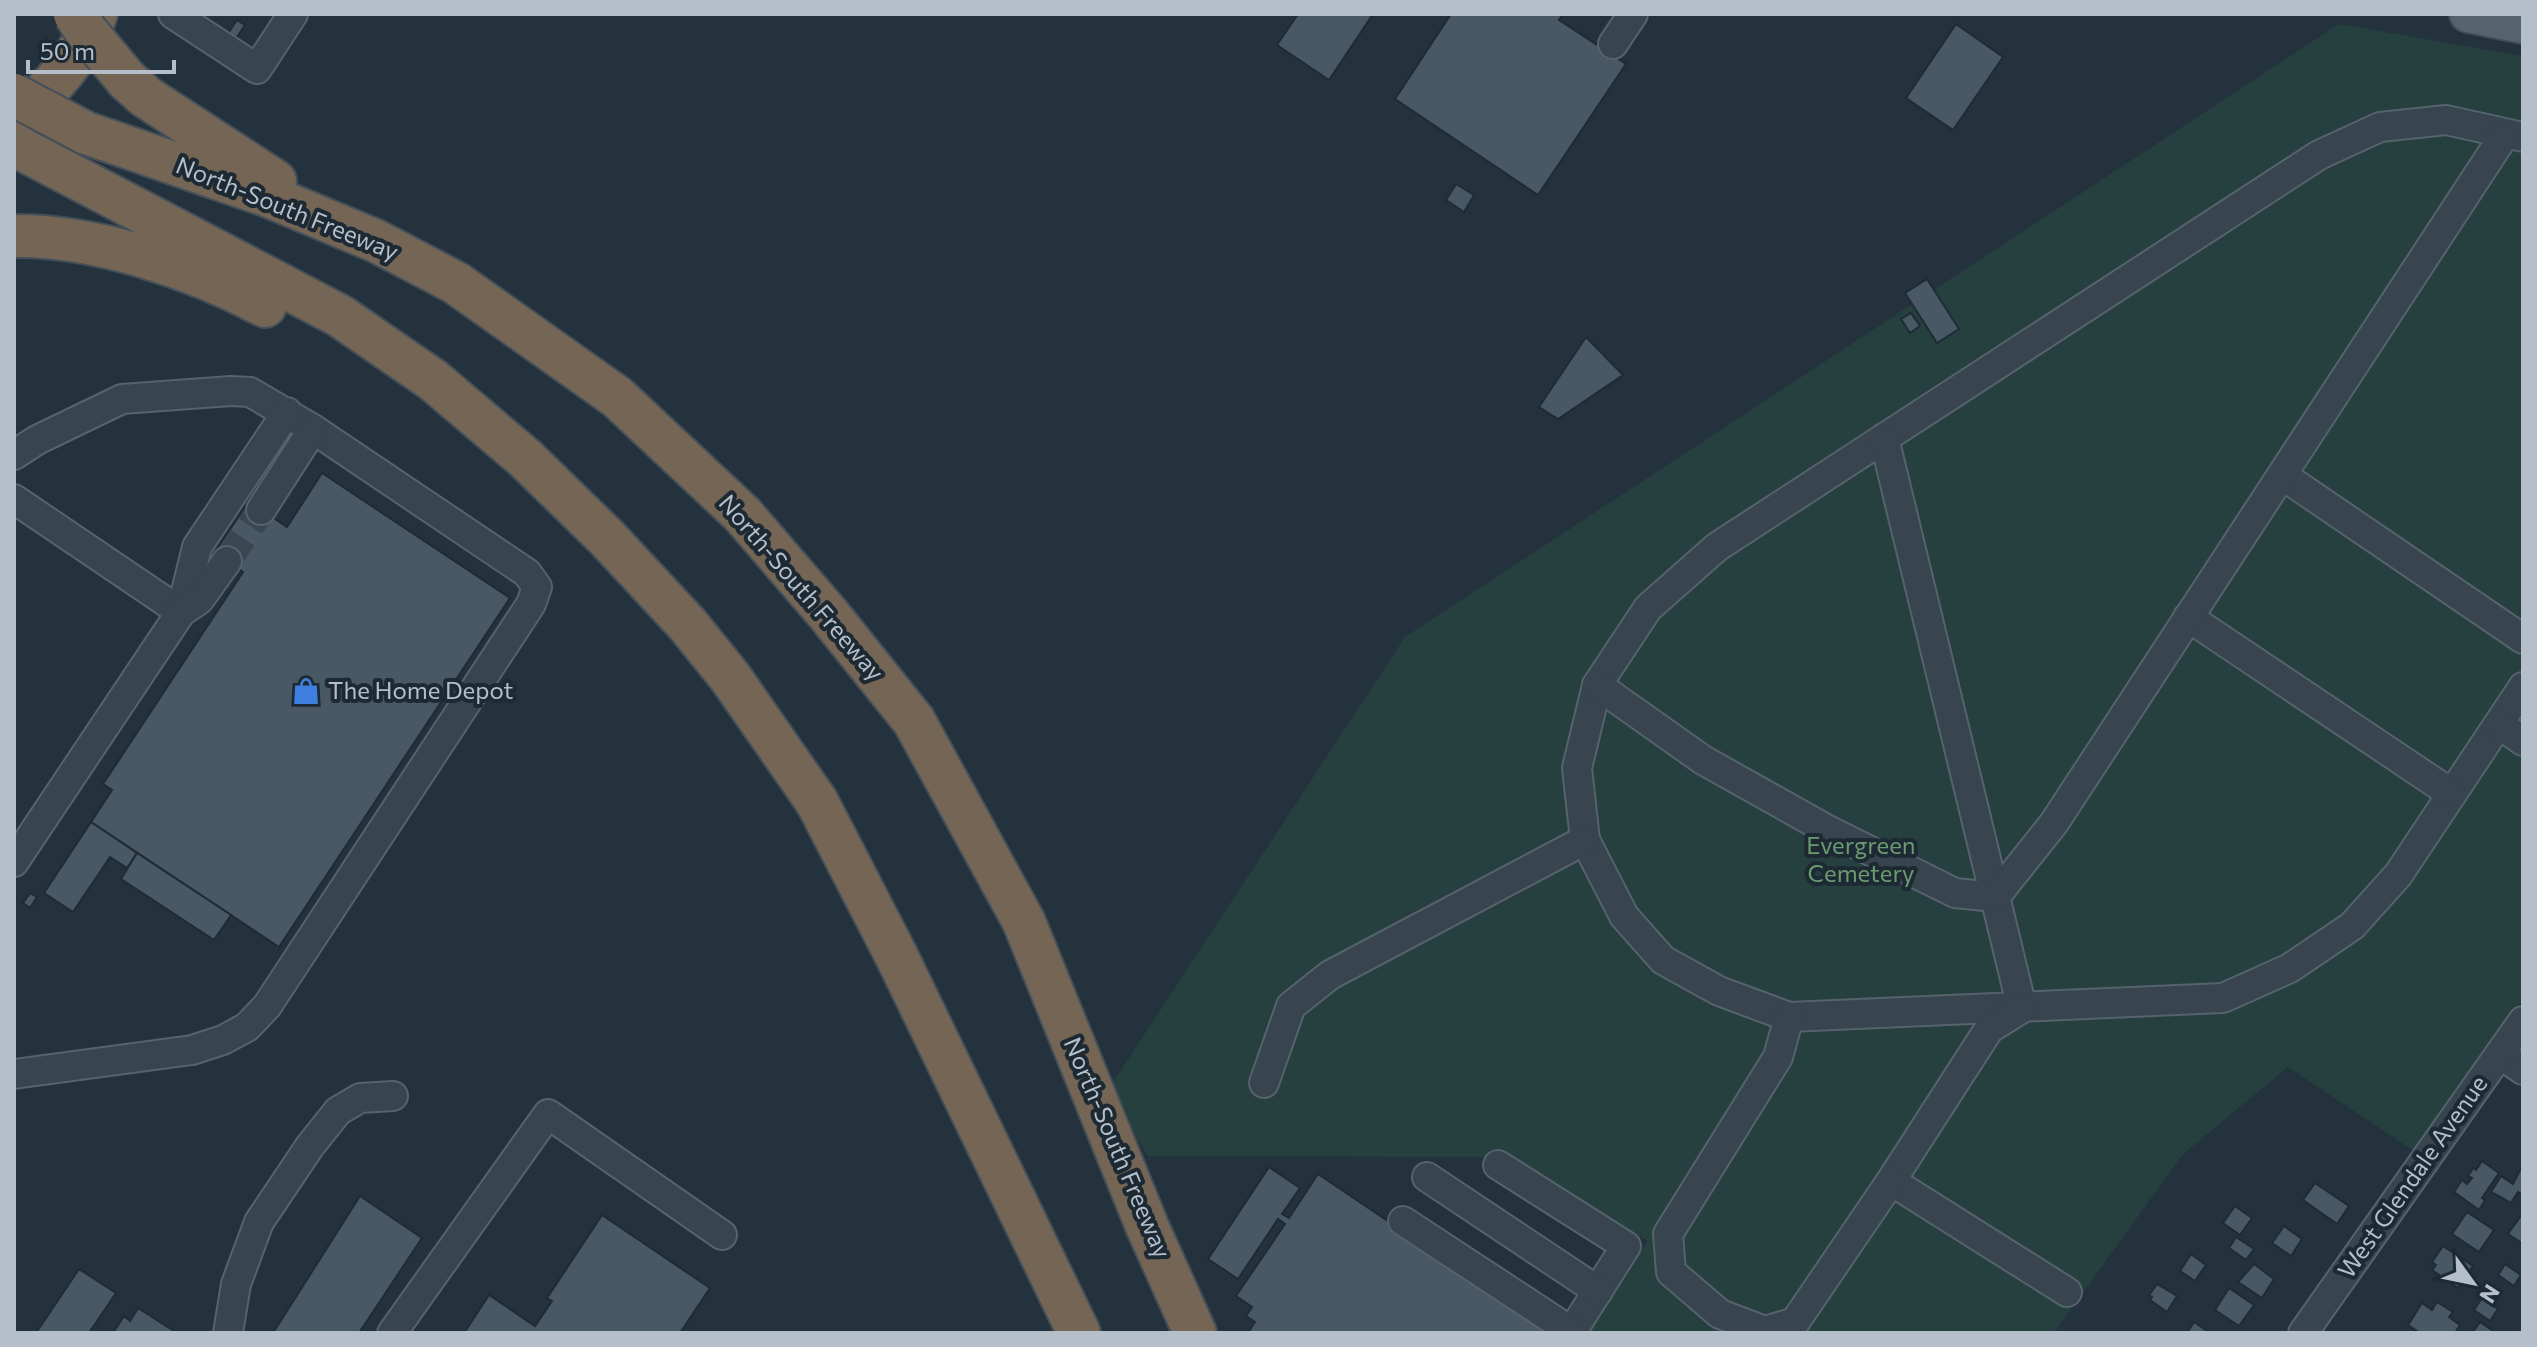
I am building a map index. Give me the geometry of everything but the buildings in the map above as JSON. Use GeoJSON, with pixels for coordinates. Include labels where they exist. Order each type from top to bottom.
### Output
{"type":"FeatureCollection","features":[{"type":"Feature","properties":{"kind":"highway"},"geometry":{"type":"LineString","coordinates":[[75,14],[127,80],[146,97],[235,156],[376,241]]}},
{"type":"Feature","properties":{"kind":"highway"},"geometry":{"type":"LineString","coordinates":[[14,119],[49,91],[77,54],[96,14]]}},
{"type":"Feature","properties":{"kind":"highway","name":"North-South Freeway"},"geometry":{"type":"LineString","coordinates":[[14,95],[86,133],[266,195],[376,241],[456,283],[617,397],[742,514],[914,721],[1024,922],[1147,1226],[1195,1333]]}},
{"type":"Feature","properties":{"kind":"highway"},"geometry":{"type":"LineString","coordinates":[[28,152],[340,316],[433,380],[526,459],[608,539],[688,625],[730,677],[817,802],[897,957],[1079,1333]]}},
{"type":"Feature","properties":{"kind":"highway"},"geometry":{"type":"LineString","coordinates":[[14,236],[101,245],[171,267],[254,300],[300,324],[405,391],[608,539]]}},
{"type":"Feature","properties":{"kind":"main road"},"geometry":{"type":"LineString","coordinates":[[2468,14],[2523,25]]}},
{"type":"Feature","properties":{"kind":"street"},"geometry":{"type":"LineString","coordinates":[[173,14],[257,69],[293,14]]}},
{"type":"Feature","properties":{"kind":"street"},"geometry":{"type":"LineString","coordinates":[[1613,44],[1633,14]]}},
{"type":"Feature","properties":{"kind":"street"},"geometry":{"type":"LineString","coordinates":[[1995,897],[2054,823],[2282,475],[2514,135],[2446,120],[2380,127],[2319,155],[1717,547],[1648,608],[1597,685],[1577,768],[1585,840],[1624,916],[1663,960],[1719,991],[1789,1017],[2223,998],[2290,968],[2352,926],[2398,875],[2523,687]]}},
{"type":"Feature","properties":{"kind":"street"},"geometry":{"type":"LineString","coordinates":[[14,455],[37,440],[122,399],[250,392],[287,412],[527,573],[537,587],[531,604],[267,1006],[247,1027],[223,1040],[192,1050],[14,1074]]}},
{"type":"Feature","properties":{"kind":"street"},"geometry":{"type":"LineString","coordinates":[[14,862],[181,612],[197,547],[287,412]]}},
{"type":"Feature","properties":{"kind":"street"},"geometry":{"type":"LineString","coordinates":[[261,510],[313,429]]}},
{"type":"Feature","properties":{"kind":"street"},"geometry":{"type":"LineString","coordinates":[[1884,438],[2022,1008]]}},
{"type":"Feature","properties":{"kind":"street"},"geometry":{"type":"LineString","coordinates":[[2282,475],[2523,639]]}},
{"type":"Feature","properties":{"kind":"street"},"geometry":{"type":"LineString","coordinates":[[14,499],[181,612]]}},
{"type":"Feature","properties":{"kind":"street"},"geometry":{"type":"LineString","coordinates":[[181,612],[199,600],[227,561]]}},
{"type":"Feature","properties":{"kind":"street"},"geometry":{"type":"LineString","coordinates":[[2188,617],[2452,794]]}},
{"type":"Feature","properties":{"kind":"street"},"geometry":{"type":"LineString","coordinates":[[1597,685],[1703,760],[1826,829],[1955,893],[1995,897]]}},
{"type":"Feature","properties":{"kind":"street"},"geometry":{"type":"LineString","coordinates":[[2499,724],[2523,741]]}},
{"type":"Feature","properties":{"kind":"street"},"geometry":{"type":"LineString","coordinates":[[1264,1083],[1291,1006],[1330,975],[1585,840]]}},
{"type":"Feature","properties":{"kind":"street"},"geometry":{"type":"LineString","coordinates":[[1789,1017],[1778,1057],[1668,1234],[1671,1272],[1720,1314],[1765,1331],[1795,1322],[1989,1029],[2022,1008]]}},
{"type":"Feature","properties":{"kind":"street","name":"West Glendale Avenue"},"geometry":{"type":"LineString","coordinates":[[2303,1333],[2521,1027]]}},
{"type":"Feature","properties":{"kind":"street"},"geometry":{"type":"LineString","coordinates":[[2500,1054],[2523,1070]]}},
{"type":"Feature","properties":{"kind":"street"},"geometry":{"type":"LineString","coordinates":[[228,1333],[236,1284],[259,1222],[310,1146],[338,1111],[360,1098],[393,1096]]}},
{"type":"Feature","properties":{"kind":"street"},"geometry":{"type":"LineString","coordinates":[[392,1333],[548,1114],[722,1235]]}},
{"type":"Feature","properties":{"kind":"street"},"geometry":{"type":"LineString","coordinates":[[1403,1221],[1572,1333],[1626,1246],[1498,1165]]}},
{"type":"Feature","properties":{"kind":"street"},"geometry":{"type":"LineString","coordinates":[[1427,1177],[1598,1291]]}},
{"type":"Feature","properties":{"kind":"street"},"geometry":{"type":"LineString","coordinates":[[1891,1181],[2067,1292]]}},
{"type":"Feature","properties":{"kind":"green space","name":"Evergreen Cemetery"},"geometry":{"type":"Polygon","coordinates":[[[2339,24],[2523,56],[2523,999],[2417,1153],[2288,1067],[2183,1154],[2054,1333],[1587,1333],[1647,1241],[1515,1157],[1148,1156],[1108,1090],[1405,637],[2339,24]]]}},
{"type":"Feature","properties":{"kind":"tunnel"},"geometry":{"type":"LineString","coordinates":[[227,561],[261,510]]}},
{"type":"Feature","properties":{"kind":"place","name":"The Home Depot"},"geometry":{"type":"Point","coordinates":[306,691]}}]}
